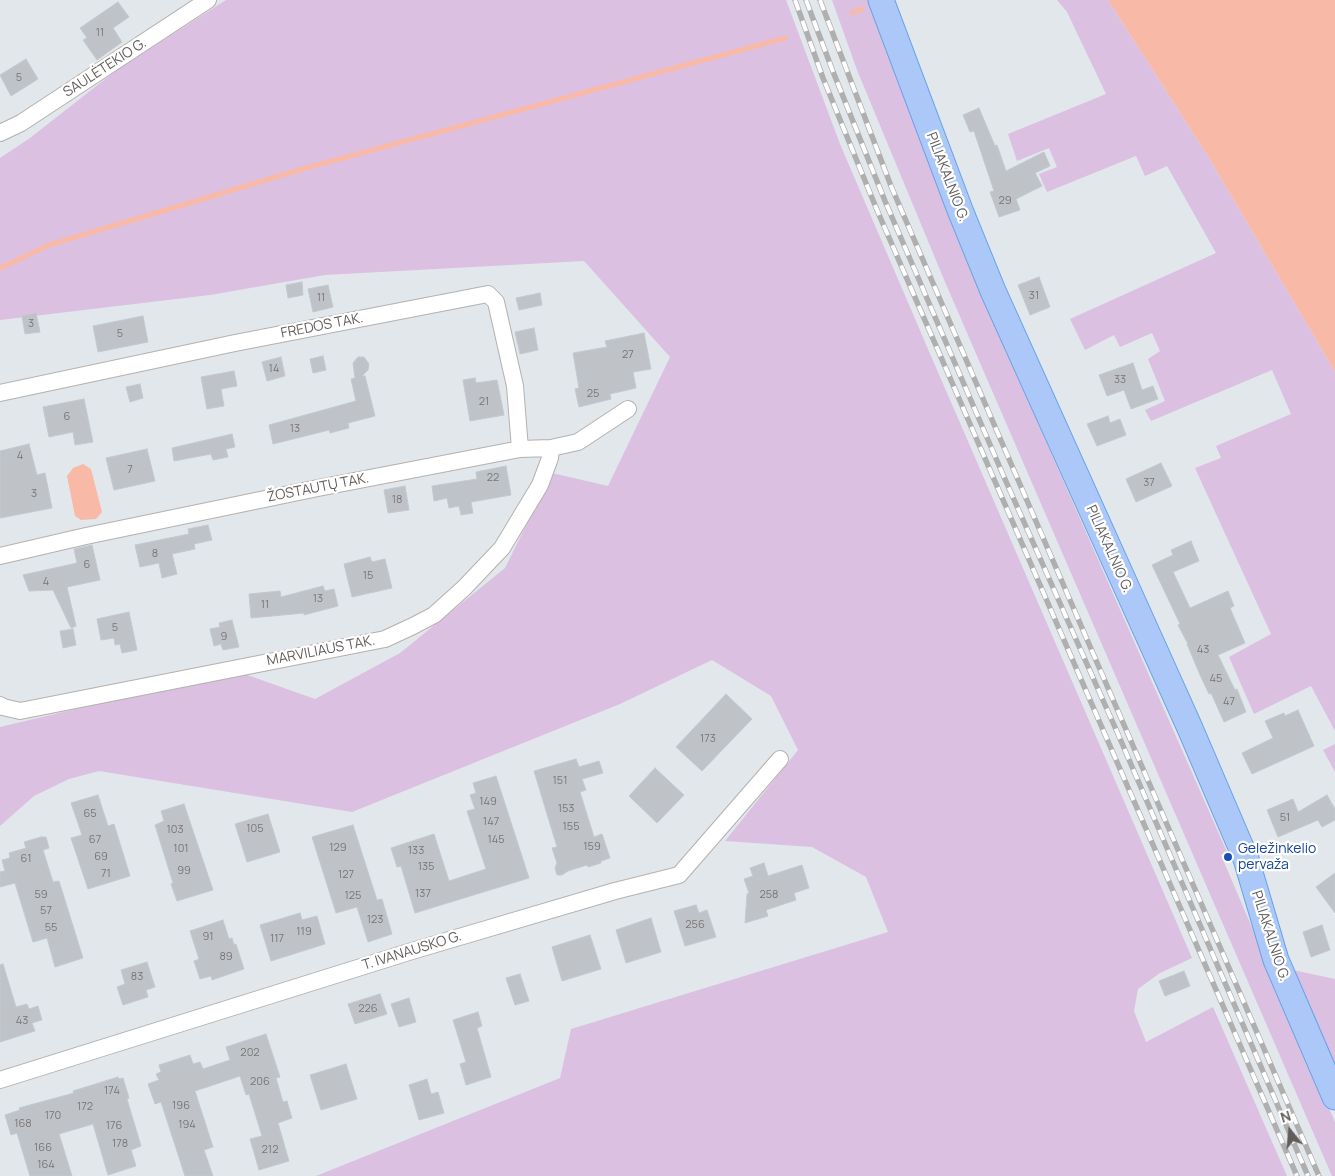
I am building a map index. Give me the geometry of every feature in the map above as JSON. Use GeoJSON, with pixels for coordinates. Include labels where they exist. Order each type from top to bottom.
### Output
{"type":"FeatureCollection","features":[{"type":"Feature","properties":{"kind":"main road","name":"PILIAKALNIO G."},"geometry":{"type":"LineString","coordinates":[[880,0],[993,292],[1189,726],[1246,859],[1276,960],[1335,1097]]}},
{"type":"Feature","properties":{"kind":"street","name":"SAULĖTEKIO G."},"geometry":{"type":"LineString","coordinates":[[0,134],[21,123],[208,0]]}},
{"type":"Feature","properties":{"kind":"street","name":"FREDOS TAK."},"geometry":{"type":"LineString","coordinates":[[0,393],[236,343],[488,294],[496,302],[515,386],[520,449]]}},
{"type":"Feature","properties":{"kind":"street","name":"ŽOSTAUTŲ TAK."},"geometry":{"type":"LineString","coordinates":[[0,556],[86,536],[318,488],[520,449],[551,448],[578,442],[628,409]]}},
{"type":"Feature","properties":{"kind":"street","name":"MARVILIAUS TAK."},"geometry":{"type":"LineString","coordinates":[[0,705],[20,711],[385,639],[413,626],[434,615],[464,588],[502,548],[540,485],[550,458],[551,448]]}},
{"type":"Feature","properties":{"kind":"street","name":"T. IVANAUSKO G."},"geometry":{"type":"LineString","coordinates":[[0,1080],[421,948],[614,891],[679,875],[780,759]]}},
{"type":"Feature","properties":{"kind":"shaded area"},"geometry":{"type":"Polygon","coordinates":[[[226,0],[786,0],[840,144],[1192,958],[1160,973],[1138,989],[1134,1011],[1146,1042],[1213,1007],[1287,1176],[316,1176],[560,1078],[571,1029],[888,932],[866,877],[812,847],[725,841],[798,750],[771,696],[712,660],[620,704],[352,812],[99,771],[69,779],[34,796],[0,826],[0,727],[236,671],[315,699],[400,653],[505,568],[552,473],[608,486],[670,357],[584,261],[325,275],[210,295],[0,320],[0,158],[30,138],[118,69],[226,0]]]}},
{"type":"Feature","properties":{"kind":"shaded area"},"geometry":{"type":"Polygon","coordinates":[[[832,0],[872,0],[952,222],[999,335],[1227,852],[1221,855],[1335,1122],[1335,1176],[1332,1176],[945,282],[857,70],[832,0]]]}},
{"type":"Feature","properties":{"kind":"shaded area"},"geometry":{"type":"Polygon","coordinates":[[[1057,0],[1108,0],[1209,158],[1335,372],[1335,731],[1311,686],[1254,714],[1229,657],[1271,634],[1195,468],[1221,458],[1216,446],[1291,414],[1272,370],[1151,421],[1145,410],[1165,401],[1148,359],[1160,351],[1152,333],[1120,347],[1114,335],[1085,350],[1070,319],[1216,253],[1167,166],[1145,176],[1136,156],[1047,192],[1039,174],[1057,167],[1049,148],[1017,161],[1008,134],[1106,94],[1067,12],[1057,0]]]}},
{"type":"Feature","properties":{"kind":"shaded area"},"geometry":{"type":"Polygon","coordinates":[[[1108,0],[1335,0],[1335,372],[1209,158],[1108,0]]]}},
{"type":"Feature","properties":{"kind":"shaded area"},"geometry":{"type":"Polygon","coordinates":[[[83,464],[91,469],[102,512],[96,519],[81,520],[75,516],[67,476],[73,468],[83,464]]]}},
{"type":"Feature","properties":{"kind":"shaded area"},"geometry":{"type":"Polygon","coordinates":[[[1335,744],[1335,772],[1323,750],[1335,744]]]}},
{"type":"Feature","properties":{"kind":"shaded area"},"geometry":{"type":"Polygon","coordinates":[[[1293,970],[1335,979],[1335,1067],[1293,970]]]}},
{"type":"Feature","properties":{"kind":"building"},"geometry":{"type":"Polygon","coordinates":[[[118,2],[129,17],[113,28],[122,42],[97,60],[83,40],[87,38],[80,28],[118,2]]]}},
{"type":"Feature","properties":{"kind":"building"},"geometry":{"type":"Polygon","coordinates":[[[26,59],[38,79],[11,96],[0,75],[26,59]]]}},
{"type":"Feature","properties":{"kind":"building"},"geometry":{"type":"Polygon","coordinates":[[[979,108],[995,146],[997,145],[1006,171],[1044,152],[1050,166],[1035,173],[1042,186],[1016,199],[1020,210],[999,217],[990,192],[994,191],[974,131],[970,132],[963,115],[979,108]]]}},
{"type":"Feature","properties":{"kind":"building"},"geometry":{"type":"Polygon","coordinates":[[[1039,277],[1050,307],[1030,315],[1018,285],[1039,277]]]}},
{"type":"Feature","properties":{"kind":"building"},"geometry":{"type":"Polygon","coordinates":[[[302,282],[303,295],[288,298],[286,285],[302,282]]]}},
{"type":"Feature","properties":{"kind":"building"},"geometry":{"type":"Polygon","coordinates":[[[328,285],[333,307],[313,312],[308,289],[328,285]]]}},
{"type":"Feature","properties":{"kind":"building"},"geometry":{"type":"Polygon","coordinates":[[[540,293],[542,305],[519,310],[516,298],[540,293]]]}},
{"type":"Feature","properties":{"kind":"building"},"geometry":{"type":"Polygon","coordinates":[[[36,313],[40,332],[25,334],[22,316],[36,313]]]}},
{"type":"Feature","properties":{"kind":"building"},"geometry":{"type":"Polygon","coordinates":[[[143,316],[148,342],[98,352],[93,326],[143,316]]]}},
{"type":"Feature","properties":{"kind":"building"},"geometry":{"type":"Polygon","coordinates":[[[534,328],[538,350],[520,354],[515,332],[534,328]]]}},
{"type":"Feature","properties":{"kind":"building"},"geometry":{"type":"Polygon","coordinates":[[[644,333],[651,369],[633,372],[636,388],[610,394],[611,399],[579,407],[575,389],[579,388],[573,353],[607,347],[605,341],[644,333]]]}},
{"type":"Feature","properties":{"kind":"building"},"geometry":{"type":"Polygon","coordinates":[[[323,356],[326,370],[313,373],[310,359],[323,356]]]}},
{"type":"Feature","properties":{"kind":"building"},"geometry":{"type":"Polygon","coordinates":[[[281,357],[285,376],[267,381],[262,362],[281,357]]]}},
{"type":"Feature","properties":{"kind":"building"},"geometry":{"type":"Polygon","coordinates":[[[358,357],[364,357],[369,364],[368,370],[362,376],[365,376],[375,416],[348,423],[349,428],[330,433],[329,430],[273,444],[269,425],[356,401],[351,379],[355,378],[353,363],[358,357]]]}},
{"type":"Feature","properties":{"kind":"building"},"geometry":{"type":"Polygon","coordinates":[[[1133,363],[1142,390],[1153,386],[1158,399],[1131,409],[1124,390],[1107,396],[1099,375],[1133,363]]]}},
{"type":"Feature","properties":{"kind":"building"},"geometry":{"type":"Polygon","coordinates":[[[234,371],[237,386],[221,389],[224,406],[207,409],[201,377],[234,371]]]}},
{"type":"Feature","properties":{"kind":"building"},"geometry":{"type":"Polygon","coordinates":[[[475,378],[476,383],[497,380],[504,415],[470,421],[463,380],[475,378]]]}},
{"type":"Feature","properties":{"kind":"building"},"geometry":{"type":"Polygon","coordinates":[[[140,384],[143,398],[130,402],[126,387],[140,384]]]}},
{"type":"Feature","properties":{"kind":"building"},"geometry":{"type":"Polygon","coordinates":[[[84,399],[93,442],[75,445],[73,432],[49,437],[43,407],[84,399]]]}},
{"type":"Feature","properties":{"kind":"building"},"geometry":{"type":"Polygon","coordinates":[[[1108,416],[1110,423],[1120,419],[1126,435],[1097,446],[1087,424],[1108,416]]]}},
{"type":"Feature","properties":{"kind":"building"},"geometry":{"type":"Polygon","coordinates":[[[232,434],[235,447],[226,449],[228,457],[213,460],[211,454],[174,461],[172,448],[232,434]]]}},
{"type":"Feature","properties":{"kind":"building"},"geometry":{"type":"Polygon","coordinates":[[[29,444],[37,475],[45,473],[52,508],[0,518],[0,451],[29,444]]]}},
{"type":"Feature","properties":{"kind":"building"},"geometry":{"type":"Polygon","coordinates":[[[147,449],[155,481],[114,490],[106,458],[147,449]]]}},
{"type":"Feature","properties":{"kind":"building"},"geometry":{"type":"Polygon","coordinates":[[[1161,463],[1172,486],[1136,502],[1126,479],[1161,463]]]}},
{"type":"Feature","properties":{"kind":"building"},"geometry":{"type":"Polygon","coordinates":[[[506,466],[511,495],[471,502],[473,513],[461,515],[459,506],[449,508],[447,498],[434,501],[432,486],[477,479],[476,472],[506,466]]]}},
{"type":"Feature","properties":{"kind":"building"},"geometry":{"type":"Polygon","coordinates":[[[405,486],[409,510],[388,513],[384,490],[405,486]]]}},
{"type":"Feature","properties":{"kind":"building"},"geometry":{"type":"Polygon","coordinates":[[[208,525],[212,540],[194,544],[195,549],[172,554],[177,574],[162,578],[159,563],[140,567],[135,545],[189,534],[188,529],[208,525]]]}},
{"type":"Feature","properties":{"kind":"building"},"geometry":{"type":"Polygon","coordinates":[[[1191,541],[1199,561],[1173,572],[1190,608],[1228,591],[1234,606],[1230,608],[1245,643],[1218,655],[1235,690],[1237,689],[1246,712],[1224,722],[1211,693],[1209,694],[1200,675],[1188,644],[1178,625],[1180,624],[1152,565],[1173,555],[1171,550],[1191,541]]]}},
{"type":"Feature","properties":{"kind":"building"},"geometry":{"type":"Polygon","coordinates":[[[92,545],[100,580],[67,587],[76,626],[71,628],[53,590],[29,591],[23,575],[77,563],[74,549],[92,545]]]}},
{"type":"Feature","properties":{"kind":"building"},"geometry":{"type":"Polygon","coordinates":[[[370,557],[372,562],[385,559],[392,588],[352,597],[344,564],[370,557]]]}},
{"type":"Feature","properties":{"kind":"building"},"geometry":{"type":"Polygon","coordinates":[[[323,586],[325,591],[334,589],[338,606],[304,615],[304,613],[251,618],[249,594],[280,591],[281,597],[323,586]]]}},
{"type":"Feature","properties":{"kind":"building"},"geometry":{"type":"Polygon","coordinates":[[[129,612],[137,650],[122,653],[120,644],[115,645],[114,638],[101,640],[97,619],[129,612]]]}},
{"type":"Feature","properties":{"kind":"building"},"geometry":{"type":"Polygon","coordinates":[[[232,620],[239,647],[223,650],[221,644],[214,646],[210,629],[220,627],[219,623],[232,620]]]}},
{"type":"Feature","properties":{"kind":"building"},"geometry":{"type":"Polygon","coordinates":[[[73,629],[76,645],[63,648],[60,631],[73,629]]]}},
{"type":"Feature","properties":{"kind":"building"},"geometry":{"type":"Polygon","coordinates":[[[726,694],[752,719],[702,771],[676,747],[726,694]]]}},
{"type":"Feature","properties":{"kind":"building"},"geometry":{"type":"Polygon","coordinates":[[[1298,710],[1314,746],[1252,774],[1242,753],[1273,738],[1265,721],[1284,713],[1285,716],[1298,710]]]}},
{"type":"Feature","properties":{"kind":"building"},"geometry":{"type":"Polygon","coordinates":[[[576,759],[579,767],[599,761],[603,773],[582,779],[586,790],[580,792],[594,837],[602,834],[610,858],[601,861],[601,863],[588,867],[587,865],[562,875],[557,875],[555,868],[557,863],[552,848],[557,847],[534,771],[576,759]]]}},
{"type":"Feature","properties":{"kind":"building"},"geometry":{"type":"Polygon","coordinates":[[[655,768],[684,795],[657,823],[629,796],[655,768]]]}},
{"type":"Feature","properties":{"kind":"building"},"geometry":{"type":"Polygon","coordinates":[[[496,776],[529,878],[415,913],[401,866],[397,867],[391,848],[434,834],[449,881],[486,869],[467,811],[475,809],[470,795],[476,793],[473,783],[496,776]]]}},
{"type":"Feature","properties":{"kind":"building"},"geometry":{"type":"Polygon","coordinates":[[[98,795],[108,826],[114,824],[130,876],[88,889],[71,838],[82,835],[71,803],[98,795]]]}},
{"type":"Feature","properties":{"kind":"building"},"geometry":{"type":"Polygon","coordinates":[[[1327,795],[1335,809],[1335,820],[1322,827],[1318,820],[1278,837],[1267,810],[1293,799],[1298,812],[1327,795]]]}},
{"type":"Feature","properties":{"kind":"building"},"geometry":{"type":"Polygon","coordinates":[[[184,804],[213,890],[177,901],[155,825],[164,821],[161,811],[184,804]]]}},
{"type":"Feature","properties":{"kind":"building"},"geometry":{"type":"Polygon","coordinates":[[[268,814],[280,852],[247,862],[235,824],[268,814]]]}},
{"type":"Feature","properties":{"kind":"building"},"geometry":{"type":"Polygon","coordinates":[[[353,825],[377,900],[382,899],[392,934],[368,942],[357,907],[336,913],[312,837],[353,825]]]}},
{"type":"Feature","properties":{"kind":"building"},"geometry":{"type":"Polygon","coordinates":[[[46,837],[49,848],[43,850],[53,882],[59,881],[83,958],[55,967],[47,938],[33,942],[15,883],[0,887],[0,872],[5,871],[2,860],[10,858],[9,853],[26,848],[24,842],[46,837]]]}},
{"type":"Feature","properties":{"kind":"building"},"geometry":{"type":"Polygon","coordinates":[[[764,863],[768,876],[802,865],[809,888],[794,893],[796,900],[766,910],[768,916],[745,923],[747,894],[749,893],[744,879],[753,876],[750,868],[764,863]]]}},
{"type":"Feature","properties":{"kind":"building"},"geometry":{"type":"Polygon","coordinates":[[[1335,873],[1335,913],[1316,887],[1335,873]]]}},
{"type":"Feature","properties":{"kind":"building"},"geometry":{"type":"Polygon","coordinates":[[[696,905],[699,913],[707,910],[716,937],[685,946],[674,911],[696,905]]]}},
{"type":"Feature","properties":{"kind":"building"},"geometry":{"type":"Polygon","coordinates":[[[300,913],[302,920],[317,916],[325,944],[271,961],[260,925],[300,913]]]}},
{"type":"Feature","properties":{"kind":"building"},"geometry":{"type":"Polygon","coordinates":[[[651,918],[661,952],[626,963],[616,930],[651,918]]]}},
{"type":"Feature","properties":{"kind":"building"},"geometry":{"type":"Polygon","coordinates":[[[223,920],[229,939],[232,938],[234,945],[236,944],[244,969],[212,980],[211,976],[200,979],[194,961],[199,959],[190,931],[223,920]]]}},
{"type":"Feature","properties":{"kind":"building"},"geometry":{"type":"Polygon","coordinates":[[[1322,925],[1330,950],[1311,957],[1303,932],[1322,925]]]}},
{"type":"Feature","properties":{"kind":"building"},"geometry":{"type":"Polygon","coordinates":[[[590,935],[601,969],[562,981],[552,947],[590,935]]]}},
{"type":"Feature","properties":{"kind":"building"},"geometry":{"type":"Polygon","coordinates":[[[147,962],[155,987],[146,990],[148,997],[123,1005],[117,987],[125,984],[121,970],[147,962]]]}},
{"type":"Feature","properties":{"kind":"building"},"geometry":{"type":"Polygon","coordinates":[[[3,964],[16,1007],[27,1004],[29,1009],[38,1006],[42,1020],[32,1023],[35,1031],[0,1042],[0,965],[3,964]]]}},
{"type":"Feature","properties":{"kind":"building"},"geometry":{"type":"Polygon","coordinates":[[[1184,971],[1190,986],[1165,996],[1159,981],[1184,971]]]}},
{"type":"Feature","properties":{"kind":"building"},"geometry":{"type":"Polygon","coordinates":[[[520,974],[529,1001],[515,1005],[506,978],[520,974]]]}},
{"type":"Feature","properties":{"kind":"building"},"geometry":{"type":"Polygon","coordinates":[[[380,994],[387,1014],[355,1024],[348,1004],[380,994]]]}},
{"type":"Feature","properties":{"kind":"building"},"geometry":{"type":"Polygon","coordinates":[[[409,998],[416,1022],[399,1027],[391,1004],[409,998]]]}},
{"type":"Feature","properties":{"kind":"building"},"geometry":{"type":"Polygon","coordinates":[[[478,1012],[482,1026],[477,1028],[491,1077],[466,1085],[460,1064],[466,1062],[453,1020],[478,1012]]]}},
{"type":"Feature","properties":{"kind":"building"},"geometry":{"type":"Polygon","coordinates":[[[266,1034],[280,1077],[276,1078],[283,1102],[287,1101],[292,1118],[278,1123],[289,1161],[259,1170],[250,1139],[262,1136],[249,1094],[246,1095],[240,1076],[195,1091],[213,1147],[204,1150],[213,1176],[185,1176],[161,1102],[155,1104],[148,1084],[159,1080],[156,1074],[161,1072],[159,1065],[190,1055],[193,1064],[200,1062],[203,1069],[230,1060],[226,1047],[266,1034]]]}},
{"type":"Feature","properties":{"kind":"building"},"geometry":{"type":"Polygon","coordinates":[[[346,1064],[357,1099],[321,1110],[310,1075],[346,1064]]]}},
{"type":"Feature","properties":{"kind":"building"},"geometry":{"type":"Polygon","coordinates":[[[118,1077],[119,1079],[123,1078],[129,1098],[127,1099],[141,1146],[131,1150],[136,1166],[108,1175],[93,1124],[59,1134],[72,1176],[30,1176],[17,1133],[11,1135],[5,1115],[20,1110],[19,1108],[74,1093],[73,1091],[118,1077]]]}},
{"type":"Feature","properties":{"kind":"building"},"geometry":{"type":"Polygon","coordinates":[[[427,1079],[431,1094],[438,1092],[444,1113],[419,1120],[409,1085],[427,1079]]]}},
{"type":"Feature","properties":{"kind":"waterway"},"geometry":{"type":"LineString","coordinates":[[852,13],[862,9]]}},
{"type":"Feature","properties":{"kind":"waterway"},"geometry":{"type":"LineString","coordinates":[[0,268],[49,245],[306,168],[785,38]]}},
{"type":"Feature","properties":{"kind":"railway"},"geometry":{"type":"LineString","coordinates":[[795,0],[823,78],[877,210],[1297,1176]]}},
{"type":"Feature","properties":{"kind":"railway"},"geometry":{"type":"LineString","coordinates":[[806,0],[885,201],[1004,477],[1118,734],[1308,1176]]}},
{"type":"Feature","properties":{"kind":"railway"},"geometry":{"type":"LineString","coordinates":[[820,0],[891,186],[1319,1176]]}},
{"type":"Feature","properties":{"kind":"place","name":"Geležinkelio pervaža"},"geometry":{"type":"Point","coordinates":[1228,857]}}]}
